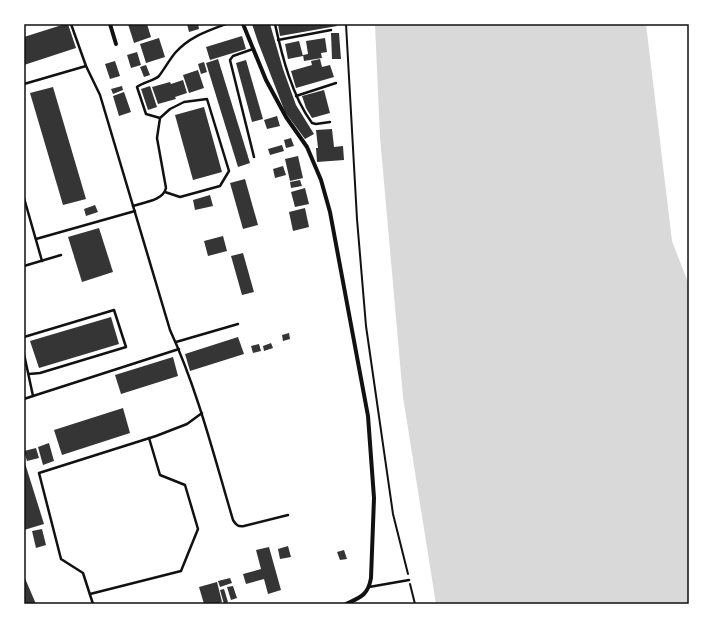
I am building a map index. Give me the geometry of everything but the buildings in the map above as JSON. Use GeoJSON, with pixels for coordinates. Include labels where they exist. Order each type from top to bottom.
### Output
{"type":"FeatureCollection","features":[{"type":"Feature","properties":{"kind":"street"},"geometry":{"type":"LineString","coordinates":[[110,24],[116,44]]}},
{"type":"Feature","properties":{"kind":"street"},"geometry":{"type":"LineString","coordinates":[[243,24],[266,80],[286,118],[307,147],[321,180],[330,212],[368,416],[374,498],[372,564],[369,587],[365,594],[346,604]]}},
{"type":"Feature","properties":{"kind":"lane"},"geometry":{"type":"LineString","coordinates":[[71,24],[86,66],[100,95],[170,330],[179,349],[202,413],[232,520],[239,527],[288,515]]}},
{"type":"Feature","properties":{"kind":"lane"},"geometry":{"type":"LineString","coordinates":[[160,118],[146,114],[137,87],[141,83],[158,76],[186,41],[200,33],[226,24]]}},
{"type":"Feature","properties":{"kind":"lane"},"geometry":{"type":"LineString","coordinates":[[275,24],[278,40],[296,96],[312,122],[316,124],[330,122]]}},
{"type":"Feature","properties":{"kind":"lane"},"geometry":{"type":"LineString","coordinates":[[278,40],[331,30]]}},
{"type":"Feature","properties":{"kind":"lane"},"geometry":{"type":"LineString","coordinates":[[253,49],[233,56],[230,60],[254,157]]}},
{"type":"Feature","properties":{"kind":"lane"},"geometry":{"type":"LineString","coordinates":[[24,84],[86,66]]}},
{"type":"Feature","properties":{"kind":"lane"},"geometry":{"type":"LineString","coordinates":[[296,96],[336,83]]}},
{"type":"Feature","properties":{"kind":"lane"},"geometry":{"type":"LineString","coordinates":[[133,206],[160,198],[165,192],[166,188],[157,138],[160,118],[170,109],[184,102],[207,99],[229,171],[220,186],[180,197],[165,192]]}},
{"type":"Feature","properties":{"kind":"lane"},"geometry":{"type":"LineString","coordinates":[[24,198],[42,260]]}},
{"type":"Feature","properties":{"kind":"lane"},"geometry":{"type":"LineString","coordinates":[[36,239],[134,211]]}},
{"type":"Feature","properties":{"kind":"lane"},"geometry":{"type":"LineString","coordinates":[[24,266],[61,255]]}},
{"type":"Feature","properties":{"kind":"lane"},"geometry":{"type":"LineString","coordinates":[[24,337],[114,310],[126,347],[40,373],[29,374]]}},
{"type":"Feature","properties":{"kind":"lane"},"geometry":{"type":"LineString","coordinates":[[176,342],[238,324]]}},
{"type":"Feature","properties":{"kind":"lane"},"geometry":{"type":"LineString","coordinates":[[24,399],[179,349]]}},
{"type":"Feature","properties":{"kind":"lane"},"geometry":{"type":"LineString","coordinates":[[24,354],[33,396]]}},
{"type":"Feature","properties":{"kind":"lane"},"geometry":{"type":"LineString","coordinates":[[93,604],[83,573],[61,560],[39,473],[149,438],[187,424],[202,413]]}},
{"type":"Feature","properties":{"kind":"lane"},"geometry":{"type":"LineString","coordinates":[[90,594],[181,571],[192,547],[198,529],[185,485],[160,475],[149,438]]}},
{"type":"Feature","properties":{"kind":"lane"},"geometry":{"type":"LineString","coordinates":[[369,587],[409,580]]}},
{"type":"Feature","properties":{"kind":"path"},"geometry":{"type":"LineString","coordinates":[[346,24],[357,219],[366,326],[394,514],[415,604]]}},
{"type":"Feature","properties":{"kind":"shaded area"},"geometry":{"type":"Polygon","coordinates":[[[375,24],[646,24],[672,241],[689,285],[689,604],[436,604],[403,397],[380,137],[375,24]]]}}]}
